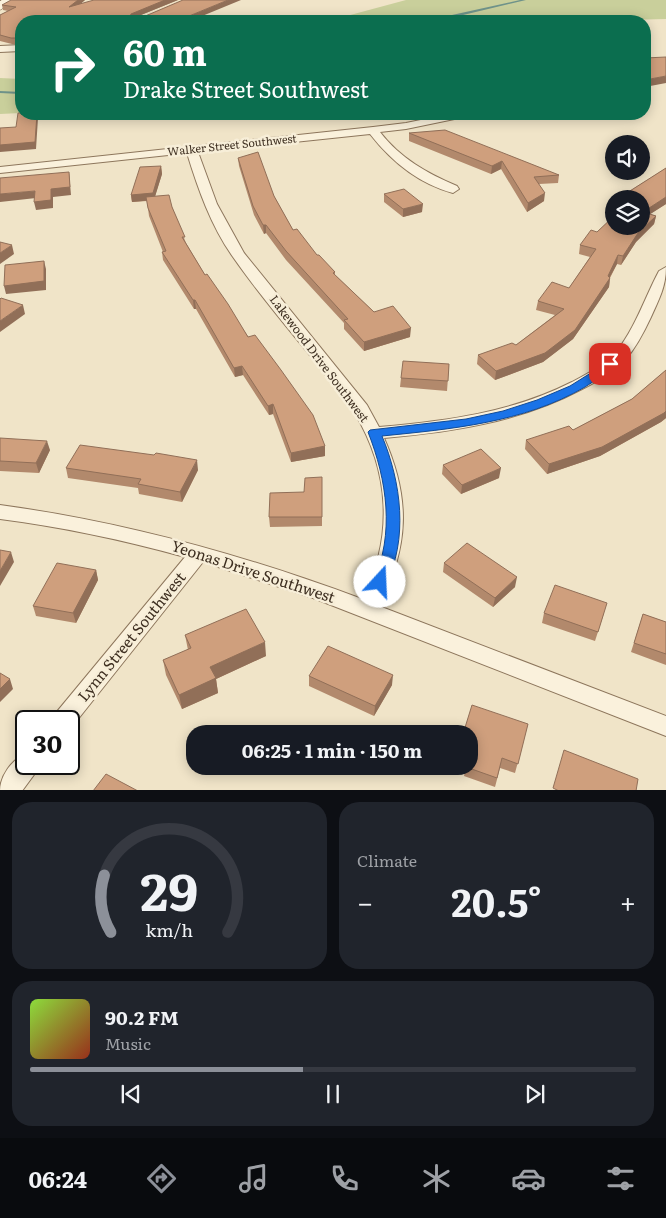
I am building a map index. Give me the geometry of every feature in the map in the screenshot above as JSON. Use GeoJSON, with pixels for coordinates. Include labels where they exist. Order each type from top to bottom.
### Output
{"type":"FeatureCollection","features":[{"type":"Feature","properties":{"kind":"street"},"geometry":{"type":"LineString","coordinates":[[0,6],[11,0]]}},
{"type":"Feature","properties":{"kind":"street"},"geometry":{"type":"LineString","coordinates":[[0,49],[15,48]]}},
{"type":"Feature","properties":{"kind":"street","name":"Walker Street Southwest"},"geometry":{"type":"LineString","coordinates":[[0,170],[373,130],[434,120]]}},
{"type":"Feature","properties":{"kind":"street"},"geometry":{"type":"LineString","coordinates":[[373,130],[398,160],[412,170],[453,189]]}},
{"type":"Feature","properties":{"kind":"street","name":"Lakewood Drive Southwest"},"geometry":{"type":"LineString","coordinates":[[192,149],[210,205],[238,255],[356,403],[374,432],[385,459],[393,500],[393,532],[386,568],[366,610]]}},
{"type":"Feature","properties":{"kind":"street"},"geometry":{"type":"LineString","coordinates":[[374,432],[466,423],[505,415],[542,403],[574,388],[600,373],[624,351],[632,340],[666,271]]}},
{"type":"Feature","properties":{"kind":"street","name":"Yeonas Drive Southwest"},"geometry":{"type":"LineString","coordinates":[[0,512],[60,520],[200,552],[320,592],[666,726]]}},
{"type":"Feature","properties":{"kind":"street","name":"Lynn Street Southwest"},"geometry":{"type":"LineString","coordinates":[[72,710],[200,552]]}},
{"type":"Feature","properties":{"kind":"street"},"geometry":{"type":"LineString","coordinates":[[6,790],[19,775]]}},
{"type":"Feature","properties":{"kind":"green space"},"geometry":{"type":"Polygon","coordinates":[[[406,0],[666,0],[666,19],[651,19],[651,15],[350,15],[406,0]]]}},
{"type":"Feature","properties":{"kind":"green space"},"geometry":{"type":"Polygon","coordinates":[[[0,78],[15,79],[15,113],[0,114],[0,78]]]}},
{"type":"Feature","properties":{"kind":"building"},"geometry":{"type":"Polygon","coordinates":[[[11,0],[78,0],[69,7],[94,0],[165,0],[131,15],[15,15],[15,38],[0,35],[0,15],[16,7],[2,5],[11,0]]]}},
{"type":"Feature","properties":{"kind":"building"},"geometry":{"type":"Polygon","coordinates":[[[183,0],[228,0],[192,15],[148,15],[183,0]]]}},
{"type":"Feature","properties":{"kind":"building"},"geometry":{"type":"Polygon","coordinates":[[[666,57],[666,76],[651,79],[651,58],[666,57]]]}},
{"type":"Feature","properties":{"kind":"building"},"geometry":{"type":"Polygon","coordinates":[[[17,120],[37,120],[35,142],[0,145],[0,128],[16,127],[17,120]]]}},
{"type":"Feature","properties":{"kind":"building"},"geometry":{"type":"Polygon","coordinates":[[[445,130],[559,175],[534,177],[545,193],[528,203],[502,161],[492,166],[409,133],[445,130]]]}},
{"type":"Feature","properties":{"kind":"building"},"geometry":{"type":"Polygon","coordinates":[[[258,152],[274,196],[293,230],[297,229],[317,255],[335,272],[333,273],[374,312],[393,306],[411,328],[364,342],[344,320],[348,319],[286,251],[266,225],[263,225],[253,206],[238,158],[258,152]]]}},
{"type":"Feature","properties":{"kind":"building"},"geometry":{"type":"Polygon","coordinates":[[[161,166],[153,193],[131,195],[140,167],[161,166]]]}},
{"type":"Feature","properties":{"kind":"building"},"geometry":{"type":"Polygon","coordinates":[[[666,168],[666,197],[650,207],[650,190],[631,190],[650,180],[666,168]]]}},
{"type":"Feature","properties":{"kind":"building"},"geometry":{"type":"Polygon","coordinates":[[[69,172],[70,187],[51,189],[51,200],[34,202],[35,191],[0,194],[0,178],[69,172]]]}},
{"type":"Feature","properties":{"kind":"building"},"geometry":{"type":"Polygon","coordinates":[[[404,189],[423,204],[403,209],[384,194],[404,189]]]}},
{"type":"Feature","properties":{"kind":"building"},"geometry":{"type":"Polygon","coordinates":[[[169,195],[185,237],[182,237],[205,275],[207,274],[228,304],[248,337],[255,335],[313,415],[325,446],[291,453],[273,404],[268,406],[242,366],[234,368],[195,300],[193,300],[162,252],[166,251],[148,208],[146,197],[169,195]]]}},
{"type":"Feature","properties":{"kind":"building"},"geometry":{"type":"Polygon","coordinates":[[[650,214],[656,216],[650,222],[650,214]]]}},
{"type":"Feature","properties":{"kind":"building"},"geometry":{"type":"Polygon","coordinates":[[[605,224],[605,235],[637,235],[623,256],[618,255],[608,276],[610,278],[575,330],[545,353],[496,371],[478,355],[512,343],[516,345],[564,309],[538,301],[552,282],[569,288],[596,249],[580,245],[591,230],[597,232],[605,224]]]}},
{"type":"Feature","properties":{"kind":"building"},"geometry":{"type":"Polygon","coordinates":[[[0,242],[12,245],[0,253],[0,242]]]}},
{"type":"Feature","properties":{"kind":"building"},"geometry":{"type":"Polygon","coordinates":[[[44,261],[44,281],[4,286],[5,265],[44,261]]]}},
{"type":"Feature","properties":{"kind":"building"},"geometry":{"type":"Polygon","coordinates":[[[1,298],[23,305],[0,321],[1,298]]]}},
{"type":"Feature","properties":{"kind":"building"},"geometry":{"type":"Polygon","coordinates":[[[403,361],[449,364],[448,381],[401,378],[403,361]]]}},
{"type":"Feature","properties":{"kind":"building"},"geometry":{"type":"Polygon","coordinates":[[[666,370],[666,411],[602,447],[549,464],[526,440],[569,426],[573,430],[632,399],[666,370]]]}},
{"type":"Feature","properties":{"kind":"building"},"geometry":{"type":"Polygon","coordinates":[[[0,438],[47,441],[36,463],[0,461],[0,438]]]}},
{"type":"Feature","properties":{"kind":"building"},"geometry":{"type":"Polygon","coordinates":[[[80,445],[154,455],[156,453],[197,460],[180,492],[138,484],[141,479],[66,468],[80,445]]]}},
{"type":"Feature","properties":{"kind":"building"},"geometry":{"type":"Polygon","coordinates":[[[481,449],[501,468],[462,485],[443,465],[481,449]]]}},
{"type":"Feature","properties":{"kind":"building"},"geometry":{"type":"Polygon","coordinates":[[[322,477],[322,517],[269,517],[270,493],[304,492],[305,478],[322,477]]]}},
{"type":"Feature","properties":{"kind":"building"},"geometry":{"type":"Polygon","coordinates":[[[467,543],[517,577],[495,598],[444,563],[467,543]]]}},
{"type":"Feature","properties":{"kind":"building"},"geometry":{"type":"Polygon","coordinates":[[[0,550],[11,552],[0,571],[0,550]]]}},
{"type":"Feature","properties":{"kind":"building"},"geometry":{"type":"Polygon","coordinates":[[[57,563],[96,570],[73,613],[33,606],[57,563]]]}},
{"type":"Feature","properties":{"kind":"building"},"geometry":{"type":"Polygon","coordinates":[[[555,585],[607,603],[598,632],[544,613],[555,585]]]}},
{"type":"Feature","properties":{"kind":"building"},"geometry":{"type":"Polygon","coordinates":[[[246,609],[265,642],[210,667],[216,678],[179,695],[163,660],[191,648],[185,635],[246,609]]]}},
{"type":"Feature","properties":{"kind":"building"},"geometry":{"type":"Polygon","coordinates":[[[643,614],[666,622],[666,654],[634,643],[643,614]]]}},
{"type":"Feature","properties":{"kind":"building"},"geometry":{"type":"Polygon","coordinates":[[[328,646],[393,675],[375,706],[309,676],[328,646]]]}},
{"type":"Feature","properties":{"kind":"building"},"geometry":{"type":"Polygon","coordinates":[[[0,673],[10,679],[0,689],[0,673]]]}},
{"type":"Feature","properties":{"kind":"building"},"geometry":{"type":"Polygon","coordinates":[[[472,705],[528,724],[518,764],[502,758],[497,778],[478,771],[478,725],[466,725],[472,705]]]}},
{"type":"Feature","properties":{"kind":"building"},"geometry":{"type":"Polygon","coordinates":[[[564,750],[638,779],[636,790],[557,790],[553,788],[564,750]]]}},
{"type":"Feature","properties":{"kind":"building"},"geometry":{"type":"Polygon","coordinates":[[[106,774],[136,790],[94,790],[106,774]]]}},
{"type":"Feature","properties":{"kind":"waterway"},"geometry":{"type":"LineString","coordinates":[[456,15],[524,0]]}},
{"type":"Feature","properties":{"kind":"waterway"},"geometry":{"type":"LineString","coordinates":[[0,92],[15,93]]}},
{"type":"Feature","properties":{"kind":"route"},"geometry":{"type":"LineString","coordinates":[[380,582],[386,568],[393,532],[393,500],[385,459],[374,432],[466,423],[505,415],[542,403],[574,388],[600,373],[610,364]]}}]}
